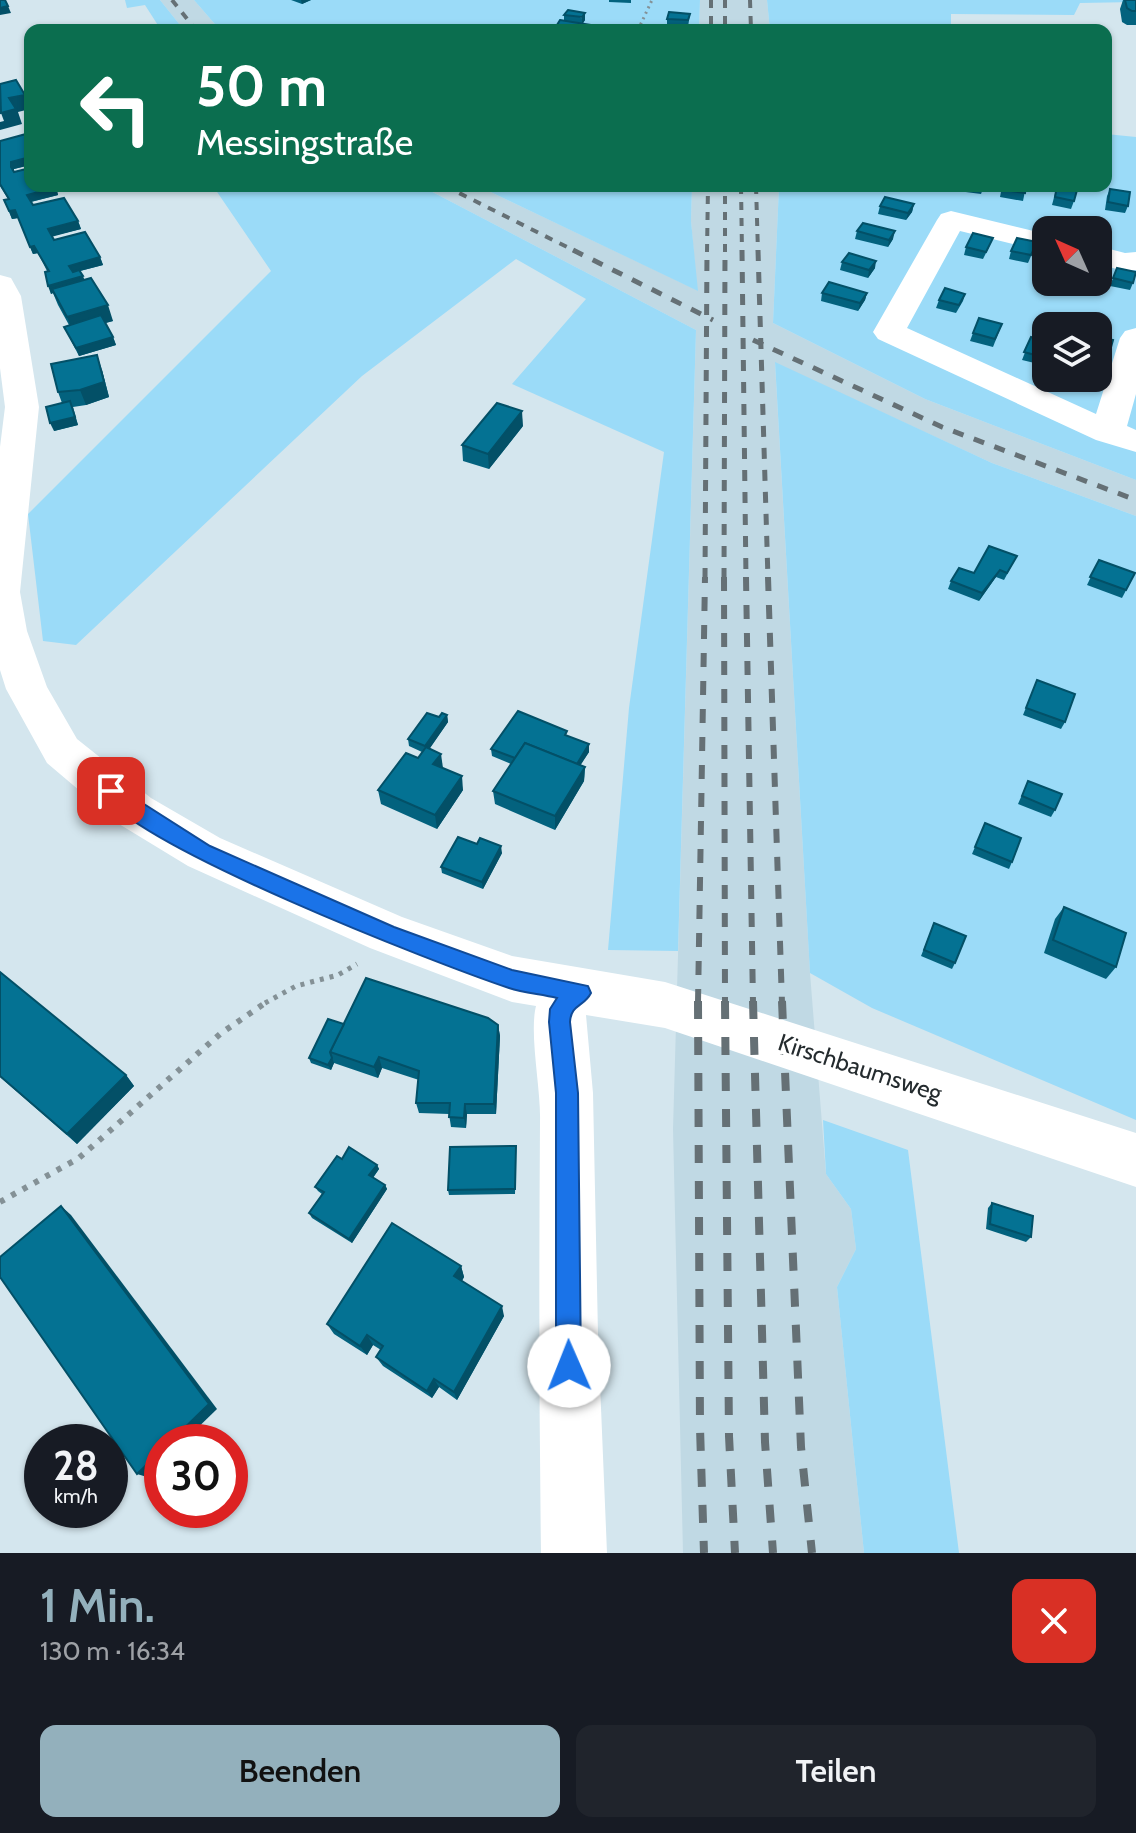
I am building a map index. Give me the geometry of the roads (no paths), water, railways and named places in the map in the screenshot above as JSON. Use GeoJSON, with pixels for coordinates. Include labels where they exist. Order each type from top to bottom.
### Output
{"type":"FeatureCollection","features":[{"type":"Feature","properties":{"kind":"street"},"geometry":{"type":"LineString","coordinates":[[1032,240],[951,220],[889,332],[1122,437],[1136,338]]}},
{"type":"Feature","properties":{"kind":"street"},"geometry":{"type":"LineString","coordinates":[[1112,259],[1136,261]]}},
{"type":"Feature","properties":{"kind":"street","name":"Kirschbaumsweg"},"geometry":{"type":"LineString","coordinates":[[0,284],[6,296],[22,407],[1,592],[7,631],[27,689],[62,751],[135,811],[204,852],[415,943],[512,979],[580,993],[665,1005],[1136,1160]]}},
{"type":"Feature","properties":{"kind":"street"},"geometry":{"type":"LineString","coordinates":[[574,1553],[568,1335],[567,1093],[560,1009],[568,999],[580,993]]}},
{"type":"Feature","properties":{"kind":"railway"},"geometry":{"type":"LineString","coordinates":[[172,0],[191,24]]}},
{"type":"Feature","properties":{"kind":"railway"},"geometry":{"type":"LineString","coordinates":[[711,0],[711,24]]}},
{"type":"Feature","properties":{"kind":"railway"},"geometry":{"type":"LineString","coordinates":[[725,0],[725,24]]}},
{"type":"Feature","properties":{"kind":"railway"},"geometry":{"type":"LineString","coordinates":[[750,0],[751,24]]}},
{"type":"Feature","properties":{"kind":"railway"},"geometry":{"type":"LineString","coordinates":[[457,192],[707,317]]}},
{"type":"Feature","properties":{"kind":"railway"},"geometry":{"type":"LineString","coordinates":[[707,252],[708,192]]}},
{"type":"Feature","properties":{"kind":"railway"},"geometry":{"type":"LineString","coordinates":[[725,192],[725,250]]}},
{"type":"Feature","properties":{"kind":"railway"},"geometry":{"type":"LineString","coordinates":[[741,192],[742,252]]}},
{"type":"Feature","properties":{"kind":"railway"},"geometry":{"type":"LineString","coordinates":[[756,192],[758,252]]}},
{"type":"Feature","properties":{"kind":"railway"},"geometry":{"type":"LineString","coordinates":[[707,250],[707,317]]}},
{"type":"Feature","properties":{"kind":"railway"},"geometry":{"type":"LineString","coordinates":[[724,578],[725,250]]}},
{"type":"Feature","properties":{"kind":"railway"},"geometry":{"type":"LineString","coordinates":[[742,250],[746,579]]}},
{"type":"Feature","properties":{"kind":"railway"},"geometry":{"type":"LineString","coordinates":[[758,250],[761,344]]}},
{"type":"Feature","properties":{"kind":"railway"},"geometry":{"type":"LineString","coordinates":[[705,579],[707,317]]}},
{"type":"Feature","properties":{"kind":"railway"},"geometry":{"type":"LineString","coordinates":[[707,317],[713,320]]}},
{"type":"Feature","properties":{"kind":"railway"},"geometry":{"type":"LineString","coordinates":[[753,340],[761,344]]}},
{"type":"Feature","properties":{"kind":"railway"},"geometry":{"type":"LineString","coordinates":[[761,344],[942,427],[1136,500]]}},
{"type":"Feature","properties":{"kind":"railway"},"geometry":{"type":"LineString","coordinates":[[761,344],[768,579]]}},
{"type":"Feature","properties":{"kind":"railway"},"geometry":{"type":"LineString","coordinates":[[698,1003],[705,577]]}},
{"type":"Feature","properties":{"kind":"railway"},"geometry":{"type":"LineString","coordinates":[[746,577],[753,1003]]}},
{"type":"Feature","properties":{"kind":"railway"},"geometry":{"type":"LineString","coordinates":[[768,577],[782,1003]]}},
{"type":"Feature","properties":{"kind":"railway"},"geometry":{"type":"LineString","coordinates":[[724,578],[725,1003]]}},
{"type":"Feature","properties":{"kind":"railway"},"geometry":{"type":"LineString","coordinates":[[725,1001],[729,1436],[735,1553]]}},
{"type":"Feature","properties":{"kind":"railway"},"geometry":{"type":"LineString","coordinates":[[753,1001],[765,1442],[773,1553]]}},
{"type":"Feature","properties":{"kind":"railway"},"geometry":{"type":"LineString","coordinates":[[782,1001],[801,1447],[812,1553]]}},
{"type":"Feature","properties":{"kind":"railway"},"geometry":{"type":"LineString","coordinates":[[698,1003],[700,1428],[704,1553]]}}]}
